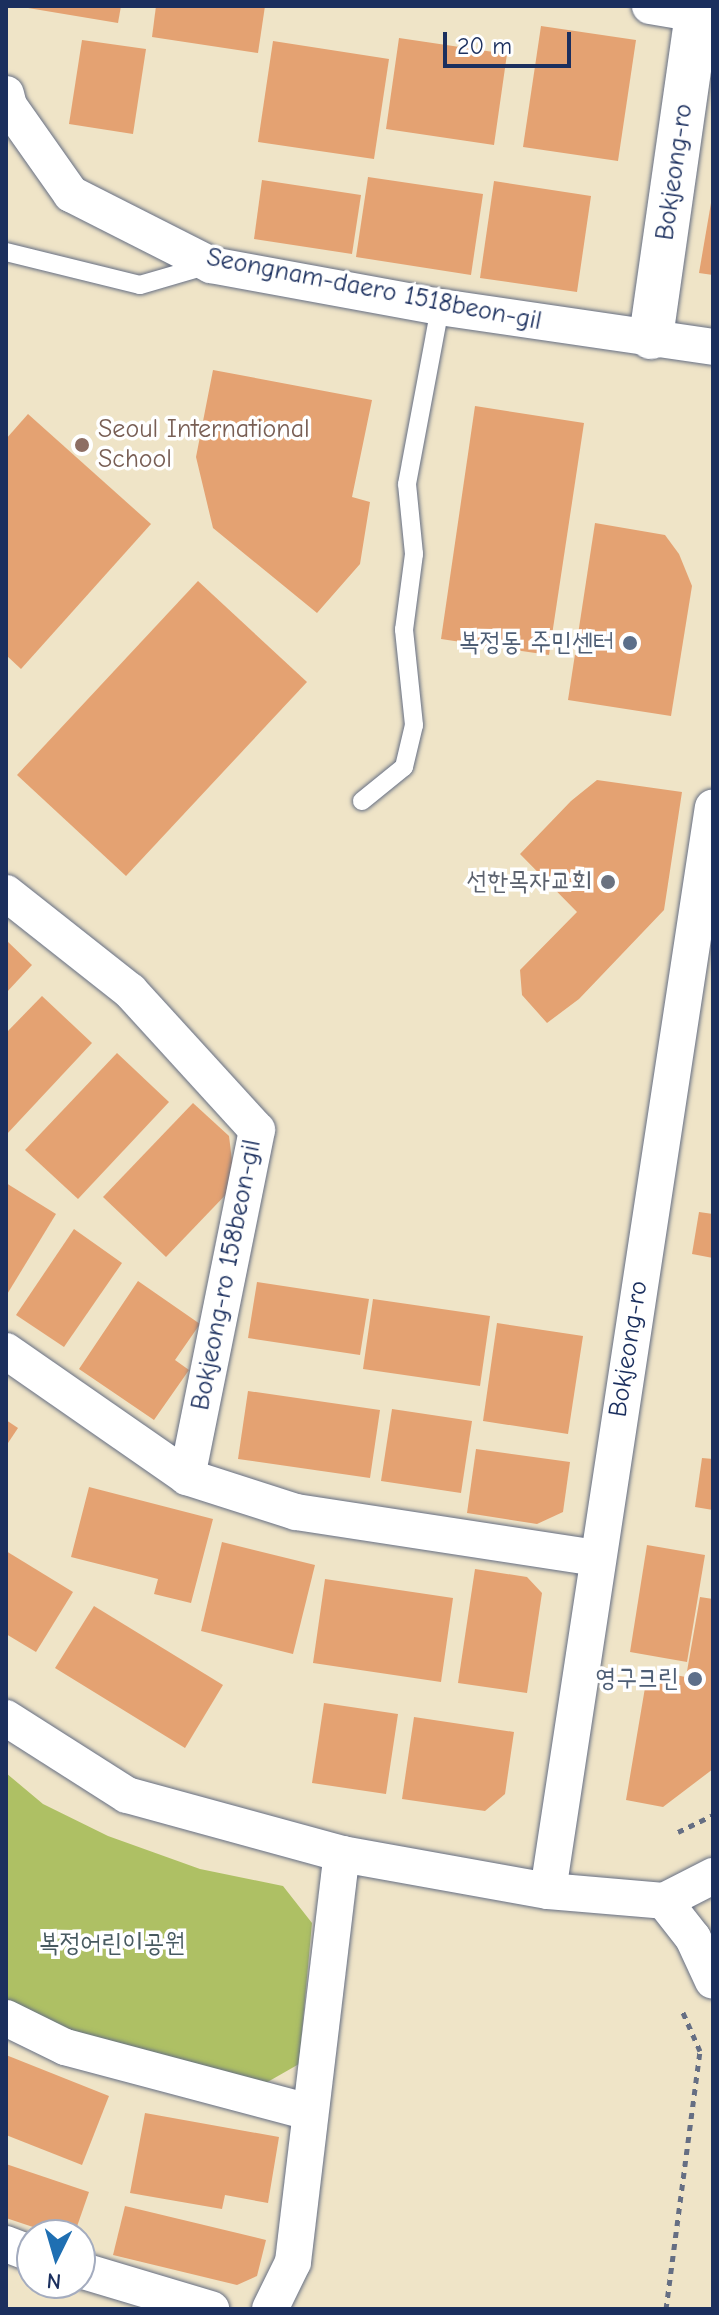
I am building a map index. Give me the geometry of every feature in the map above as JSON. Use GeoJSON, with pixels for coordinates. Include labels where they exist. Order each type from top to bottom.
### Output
{"type":"FeatureCollection","features":[{"type":"Feature","properties":{"kind":"street"},"geometry":{"type":"LineString","coordinates":[[650,6],[698,10]]}},
{"type":"Feature","properties":{"kind":"street","name":"Bokjeong-ro"},"geometry":{"type":"LineString","coordinates":[[651,337],[698,10]]}},
{"type":"Feature","properties":{"kind":"street","name":"Seongnam-daero 1518beon-gil"},"geometry":{"type":"LineString","coordinates":[[6,94],[9,106],[71,194],[211,265],[440,307],[713,347]]}},
{"type":"Feature","properties":{"kind":"street","name":"Bokjeong-ro"},"geometry":{"type":"LineString","coordinates":[[548,1891],[596,1558],[713,807]]}},
{"type":"Feature","properties":{"kind":"street","name":"Bokjeong-ro 158beon-gil"},"geometry":{"type":"LineString","coordinates":[[6,893],[130,991],[257,1130],[187,1477]]}},
{"type":"Feature","properties":{"kind":"street"},"geometry":{"type":"LineString","coordinates":[[6,1351],[187,1477],[296,1512],[596,1558]]}},
{"type":"Feature","properties":{"kind":"street"},"geometry":{"type":"LineString","coordinates":[[6,1718],[127,1795],[342,1854],[548,1891],[664,1901],[713,1876]]}},
{"type":"Feature","properties":{"kind":"street"},"geometry":{"type":"LineString","coordinates":[[270,2309],[293,2262],[342,1854]]}},
{"type":"Feature","properties":{"kind":"street"},"geometry":{"type":"LineString","coordinates":[[664,1901],[693,1938],[713,1981]]}},
{"type":"Feature","properties":{"kind":"street"},"geometry":{"type":"LineString","coordinates":[[6,2018],[65,2047],[309,2112]]}},
{"type":"Feature","properties":{"kind":"street"},"geometry":{"type":"LineString","coordinates":[[96,2275],[211,2309]]}},
{"type":"Feature","properties":{"kind":"lane"},"geometry":{"type":"LineString","coordinates":[[6,252],[140,285],[211,265]]}},
{"type":"Feature","properties":{"kind":"lane"},"geometry":{"type":"LineString","coordinates":[[362,801],[404,767],[414,725],[404,630],[414,554],[407,484],[440,307]]}},
{"type":"Feature","properties":{"kind":"path"},"geometry":{"type":"LineString","coordinates":[[678,1832],[713,1815]]}},
{"type":"Feature","properties":{"kind":"path"},"geometry":{"type":"LineString","coordinates":[[666,2309],[700,2051],[677,1999]]}},
{"type":"Feature","properties":{"kind":"green space","name":"복정어린이공원"},"geometry":{"type":"Polygon","coordinates":[[[6,1773],[43,1804],[108,1836],[200,1869],[283,1886],[312,1923],[299,2064],[264,2084],[72,2037],[6,2001],[6,1773]]]}},
{"type":"Feature","properties":{"kind":"building"},"geometry":{"type":"Polygon","coordinates":[[[16,6],[121,6],[118,23],[16,6]]]}},
{"type":"Feature","properties":{"kind":"building"},"geometry":{"type":"Polygon","coordinates":[[[156,6],[265,6],[258,53],[152,37],[156,6]]]}},
{"type":"Feature","properties":{"kind":"building"},"geometry":{"type":"Polygon","coordinates":[[[541,26],[636,40],[618,161],[523,147],[541,26]]]}},
{"type":"Feature","properties":{"kind":"building"},"geometry":{"type":"Polygon","coordinates":[[[399,38],[507,54],[494,145],[386,129],[399,38]]]}},
{"type":"Feature","properties":{"kind":"building"},"geometry":{"type":"Polygon","coordinates":[[[82,40],[146,49],[133,134],[69,124],[82,40]]]}},
{"type":"Feature","properties":{"kind":"building"},"geometry":{"type":"Polygon","coordinates":[[[273,41],[389,59],[374,159],[258,142],[273,41]]]}},
{"type":"Feature","properties":{"kind":"building"},"geometry":{"type":"Polygon","coordinates":[[[368,177],[483,194],[471,275],[356,257],[368,177]]]}},
{"type":"Feature","properties":{"kind":"building"},"geometry":{"type":"Polygon","coordinates":[[[262,180],[361,195],[352,254],[254,239],[262,180]]]}},
{"type":"Feature","properties":{"kind":"building"},"geometry":{"type":"Polygon","coordinates":[[[494,181],[591,196],[577,292],[480,278],[494,181]]]}},
{"type":"Feature","properties":{"kind":"building"},"geometry":{"type":"Polygon","coordinates":[[[713,203],[713,275],[699,273],[713,203]]]}},
{"type":"Feature","properties":{"kind":"building"},"geometry":{"type":"Polygon","coordinates":[[[213,370],[372,400],[352,497],[370,502],[360,564],[317,613],[213,528],[196,457],[213,370]]]}},
{"type":"Feature","properties":{"kind":"building"},"geometry":{"type":"Polygon","coordinates":[[[475,406],[584,423],[549,655],[441,639],[475,406]]]}},
{"type":"Feature","properties":{"kind":"building"},"geometry":{"type":"Polygon","coordinates":[[[28,414],[151,524],[21,669],[6,655],[6,439],[28,414]]]}},
{"type":"Feature","properties":{"kind":"building","name":"복정동 주민센터"},"geometry":{"type":"Polygon","coordinates":[[[595,523],[665,535],[679,554],[692,586],[671,716],[568,700],[595,523]]]}},
{"type":"Feature","properties":{"kind":"building"},"geometry":{"type":"Polygon","coordinates":[[[198,581],[307,682],[126,876],[17,775],[198,581]]]}},
{"type":"Feature","properties":{"kind":"building","name":"선한목자교회"},"geometry":{"type":"Polygon","coordinates":[[[597,780],[682,792],[664,910],[579,999],[547,1023],[522,995],[520,970],[577,912],[520,854],[571,801],[597,780]]]}},
{"type":"Feature","properties":{"kind":"building"},"geometry":{"type":"Polygon","coordinates":[[[6,940],[32,965],[6,993],[6,940]]]}},
{"type":"Feature","properties":{"kind":"building"},"geometry":{"type":"Polygon","coordinates":[[[42,996],[92,1043],[6,1135],[6,1033],[42,996]]]}},
{"type":"Feature","properties":{"kind":"building"},"geometry":{"type":"Polygon","coordinates":[[[117,1053],[169,1102],[78,1199],[25,1150],[117,1053]]]}},
{"type":"Feature","properties":{"kind":"building"},"geometry":{"type":"Polygon","coordinates":[[[193,1103],[229,1136],[235,1185],[166,1257],[103,1197],[193,1103]]]}},
{"type":"Feature","properties":{"kind":"building"},"geometry":{"type":"Polygon","coordinates":[[[6,1183],[56,1214],[6,1296],[6,1183]]]}},
{"type":"Feature","properties":{"kind":"building"},"geometry":{"type":"Polygon","coordinates":[[[699,1212],[713,1214],[713,1258],[692,1254],[699,1212]]]}},
{"type":"Feature","properties":{"kind":"building"},"geometry":{"type":"Polygon","coordinates":[[[74,1229],[122,1263],[64,1347],[16,1315],[74,1229]]]}},
{"type":"Feature","properties":{"kind":"building"},"geometry":{"type":"Polygon","coordinates":[[[138,1281],[200,1324],[175,1360],[189,1370],[154,1420],[79,1369],[138,1281]]]}},
{"type":"Feature","properties":{"kind":"building"},"geometry":{"type":"Polygon","coordinates":[[[257,1282],[369,1299],[360,1355],[248,1338],[257,1282]]]}},
{"type":"Feature","properties":{"kind":"building"},"geometry":{"type":"Polygon","coordinates":[[[373,1299],[490,1316],[480,1386],[363,1369],[373,1299]]]}},
{"type":"Feature","properties":{"kind":"building"},"geometry":{"type":"Polygon","coordinates":[[[497,1323],[583,1336],[568,1434],[483,1421],[497,1323]]]}},
{"type":"Feature","properties":{"kind":"building"},"geometry":{"type":"Polygon","coordinates":[[[248,1391],[380,1410],[370,1478],[238,1459],[248,1391]]]}},
{"type":"Feature","properties":{"kind":"building"},"geometry":{"type":"Polygon","coordinates":[[[392,1409],[472,1421],[461,1493],[381,1481],[392,1409]]]}},
{"type":"Feature","properties":{"kind":"building"},"geometry":{"type":"Polygon","coordinates":[[[6,1420],[18,1428],[6,1446],[6,1420]]]}},
{"type":"Feature","properties":{"kind":"building"},"geometry":{"type":"Polygon","coordinates":[[[476,1449],[570,1462],[563,1512],[537,1524],[467,1513],[476,1449]]]}},
{"type":"Feature","properties":{"kind":"building"},"geometry":{"type":"Polygon","coordinates":[[[702,1458],[713,1459],[713,1510],[695,1507],[702,1458]]]}},
{"type":"Feature","properties":{"kind":"building"},"geometry":{"type":"Polygon","coordinates":[[[89,1487],[213,1519],[191,1603],[154,1594],[158,1579],[71,1557],[89,1487]]]}},
{"type":"Feature","properties":{"kind":"building"},"geometry":{"type":"Polygon","coordinates":[[[222,1542],[315,1565],[293,1654],[201,1631],[222,1542]]]}},
{"type":"Feature","properties":{"kind":"building"},"geometry":{"type":"Polygon","coordinates":[[[647,1545],[705,1555],[687,1662],[630,1652],[647,1545]]]}},
{"type":"Feature","properties":{"kind":"building"},"geometry":{"type":"Polygon","coordinates":[[[6,1551],[73,1592],[36,1652],[6,1634],[6,1551]]]}},
{"type":"Feature","properties":{"kind":"building"},"geometry":{"type":"Polygon","coordinates":[[[475,1569],[527,1577],[542,1593],[527,1693],[458,1683],[475,1569]]]}},
{"type":"Feature","properties":{"kind":"building"},"geometry":{"type":"Polygon","coordinates":[[[325,1579],[453,1598],[441,1682],[313,1663],[325,1579]]]}},
{"type":"Feature","properties":{"kind":"building"},"geometry":{"type":"Polygon","coordinates":[[[700,1597],[713,1599],[713,1769],[663,1807],[626,1800],[648,1670],[686,1677],[700,1597]]]}},
{"type":"Feature","properties":{"kind":"building"},"geometry":{"type":"Polygon","coordinates":[[[94,1606],[223,1685],[185,1748],[55,1668],[94,1606]]]}},
{"type":"Feature","properties":{"kind":"building"},"geometry":{"type":"Polygon","coordinates":[[[324,1703],[398,1714],[386,1794],[312,1783],[324,1703]]]}},
{"type":"Feature","properties":{"kind":"building"},"geometry":{"type":"Polygon","coordinates":[[[414,1717],[514,1732],[505,1794],[485,1811],[402,1799],[414,1717]]]}},
{"type":"Feature","properties":{"kind":"building"},"geometry":{"type":"Polygon","coordinates":[[[6,2055],[109,2096],[82,2165],[6,2135],[6,2055]]]}},
{"type":"Feature","properties":{"kind":"building"},"geometry":{"type":"Polygon","coordinates":[[[145,2113],[279,2137],[268,2203],[225,2195],[222,2209],[130,2193],[145,2113]]]}},
{"type":"Feature","properties":{"kind":"building"},"geometry":{"type":"Polygon","coordinates":[[[6,2164],[89,2192],[80,2219],[16,2221],[6,2218],[6,2164]]]}},
{"type":"Feature","properties":{"kind":"building"},"geometry":{"type":"Polygon","coordinates":[[[125,2206],[266,2240],[257,2276],[237,2285],[113,2255],[125,2206]]]}},
{"type":"Feature","properties":{"kind":"place","name":"Seoul International School"},"geometry":{"type":"Point","coordinates":[82,445]}},
{"type":"Feature","properties":{"kind":"place","name":"복정동 주민센터"},"geometry":{"type":"Point","coordinates":[630,643]}},
{"type":"Feature","properties":{"kind":"place","name":"선한목자교회"},"geometry":{"type":"Point","coordinates":[608,882]}},
{"type":"Feature","properties":{"kind":"place","name":"영구크린"},"geometry":{"type":"Point","coordinates":[695,1679]}}]}
